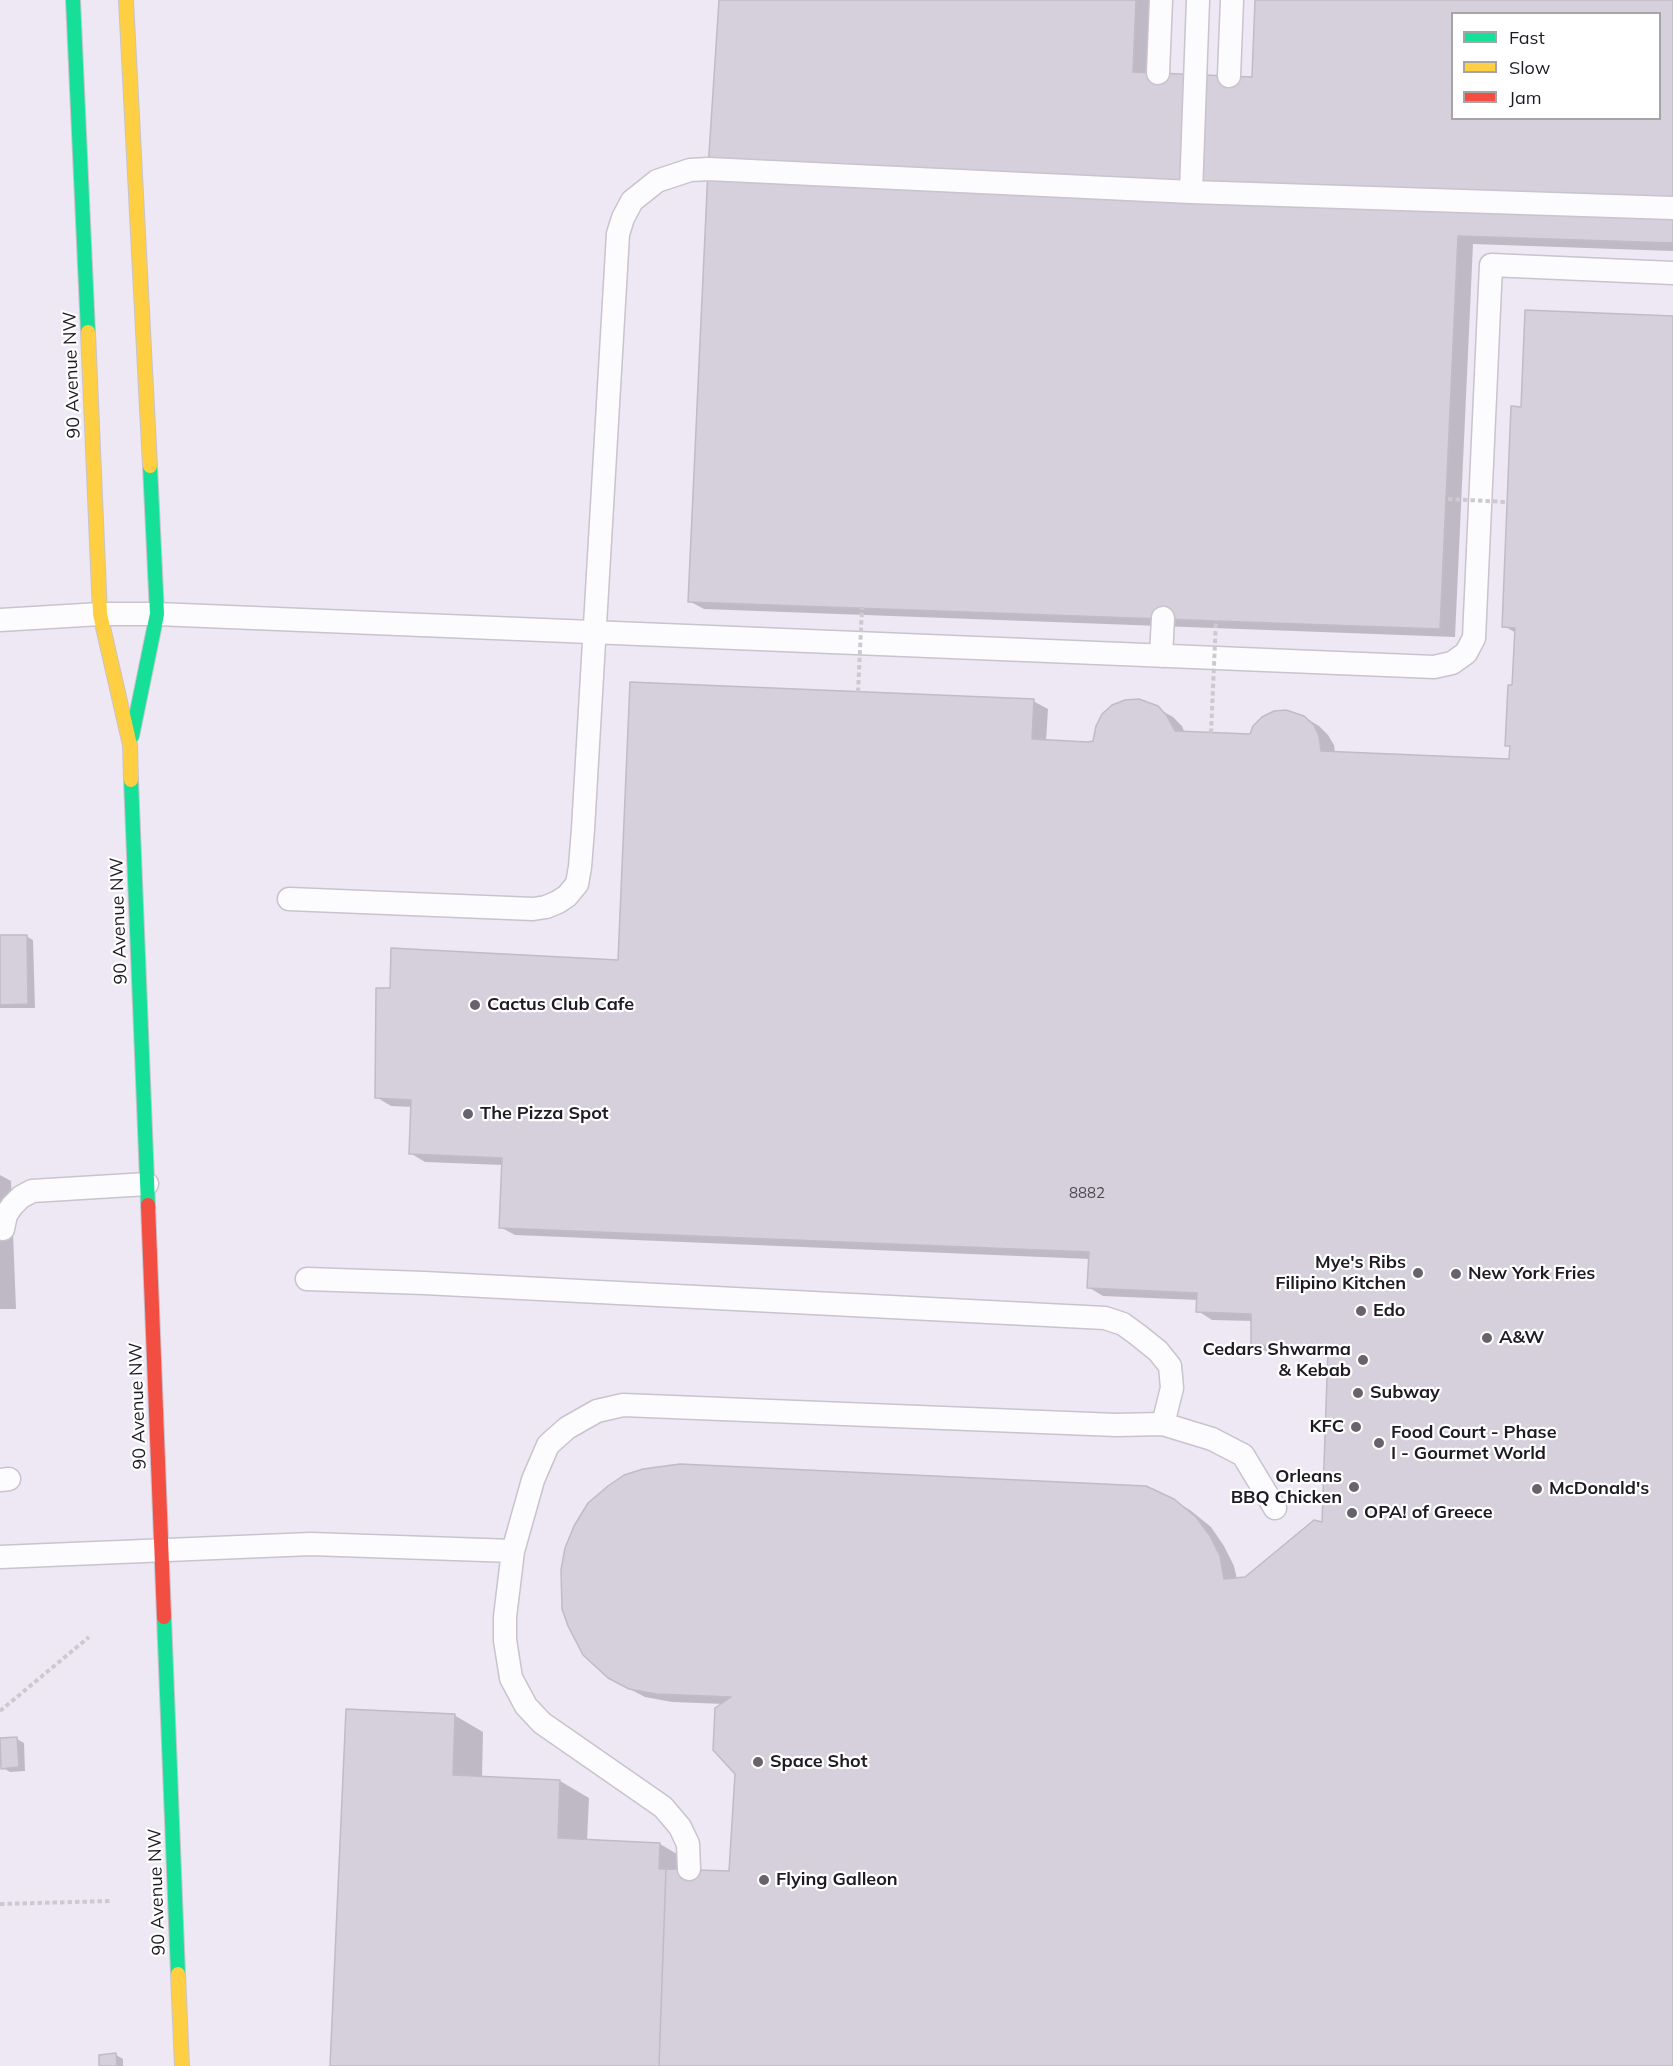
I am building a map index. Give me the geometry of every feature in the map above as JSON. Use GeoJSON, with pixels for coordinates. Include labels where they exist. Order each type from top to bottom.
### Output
{"type":"FeatureCollection","features":[{"type":"Feature","properties":{"kind":"street","name":"90 Avenue NW"},"geometry":{"type":"LineString","coordinates":[[73,0],[100,614],[130,745],[182,2066]]}},
{"type":"Feature","properties":{"kind":"street","name":"90 Avenue NW"},"geometry":{"type":"LineString","coordinates":[[126,0],[157,614],[130,745]]}},
{"type":"Feature","properties":{"kind":"lane"},"geometry":{"type":"LineString","coordinates":[[1158,73],[1161,0]]}},
{"type":"Feature","properties":{"kind":"lane"},"geometry":{"type":"LineString","coordinates":[[1191,192],[1198,0]]}},
{"type":"Feature","properties":{"kind":"lane"},"geometry":{"type":"LineString","coordinates":[[1229,76],[1232,0]]}},
{"type":"Feature","properties":{"kind":"lane"},"geometry":{"type":"LineString","coordinates":[[289,899],[533,909],[546,907],[567,896],[577,884],[580,867],[618,234],[632,201],[644,190],[673,175],[690,170],[708,170],[1191,192],[1673,208]]}},
{"type":"Feature","properties":{"kind":"lane"},"geometry":{"type":"LineString","coordinates":[[0,620],[100,614],[157,614],[1434,667],[1452,663],[1466,653],[1474,638],[1491,265],[1673,273]]}},
{"type":"Feature","properties":{"kind":"lane"},"geometry":{"type":"LineString","coordinates":[[1161,656],[1163,618]]}},
{"type":"Feature","properties":{"kind":"lane"},"geometry":{"type":"LineString","coordinates":[[3,1229],[6,1215],[12,1206],[32,1191],[147,1184]]}},
{"type":"Feature","properties":{"kind":"lane"},"geometry":{"type":"LineString","coordinates":[[307,1279],[1105,1318],[1123,1324],[1138,1335],[1170,1366],[1172,1388],[1163,1424]]}},
{"type":"Feature","properties":{"kind":"lane"},"geometry":{"type":"LineString","coordinates":[[689,1869],[688,1844],[680,1827],[663,1807],[542,1723],[526,1706],[510,1678],[505,1640],[505,1617],[513,1551],[532,1480],[548,1445],[567,1428],[597,1411],[623,1405],[1116,1425],[1163,1424],[1212,1439],[1243,1455],[1275,1508]]}},
{"type":"Feature","properties":{"kind":"lane"},"geometry":{"type":"LineString","coordinates":[[0,1557],[311,1544],[513,1551]]}},
{"type":"Feature","properties":{"kind":"path"},"geometry":{"type":"LineString","coordinates":[[1448,499],[1507,502]]}},
{"type":"Feature","properties":{"kind":"path"},"geometry":{"type":"LineString","coordinates":[[858,692],[862,609]]}},
{"type":"Feature","properties":{"kind":"path"},"geometry":{"type":"LineString","coordinates":[[1211,733],[1216,620]]}},
{"type":"Feature","properties":{"kind":"path"},"geometry":{"type":"LineString","coordinates":[[0,1711],[89,1637]]}},
{"type":"Feature","properties":{"kind":"path"},"geometry":{"type":"LineString","coordinates":[[0,1904],[111,1900]]}},
{"type":"Feature","properties":{"kind":"building"},"geometry":{"type":"Polygon","coordinates":[[[719,0],[1136,0],[1133,72],[1252,77],[1255,0],[1673,0],[1673,243],[1458,236],[1440,629],[688,602],[708,169],[719,0]]]}},
{"type":"Feature","properties":{"kind":"building"},"geometry":{"type":"Polygon","coordinates":[[[1525,310],[1673,316],[1673,2066],[659,2066],[666,1869],[729,1871],[735,1774],[713,1750],[715,1708],[731,1697],[656,1694],[629,1689],[608,1678],[583,1655],[562,1609],[561,1570],[565,1548],[574,1526],[588,1503],[624,1475],[643,1469],[680,1464],[1146,1486],[1174,1499],[1196,1517],[1210,1536],[1220,1556],[1224,1579],[1245,1577],[1314,1520],[1322,1522],[1328,1348],[1251,1345],[1251,1314],[1196,1312],[1197,1293],[1087,1288],[1089,1252],[499,1228],[502,1158],[409,1154],[411,1100],[375,1098],[376,988],[390,988],[391,948],[618,960],[630,682],[1034,699],[1032,739],[1088,742],[1093,741],[1096,726],[1102,714],[1112,705],[1125,700],[1139,699],[1158,706],[1167,716],[1175,731],[1250,734],[1253,726],[1262,717],[1274,711],[1286,710],[1304,716],[1314,725],[1319,736],[1321,751],[1509,759],[1510,746],[1505,746],[1508,685],[1512,685],[1515,628],[1502,627],[1511,406],[1521,407],[1525,310]]]}},
{"type":"Feature","properties":{"kind":"building"},"geometry":{"type":"Polygon","coordinates":[[[0,935],[27,935],[28,1004],[0,1005],[0,935]]]}},
{"type":"Feature","properties":{"kind":"building"},"geometry":{"type":"Polygon","coordinates":[[[346,1709],[455,1714],[453,1775],[560,1780],[558,1838],[660,1843],[659,1869],[666,1869],[659,2066],[330,2066],[346,1709]]]}},
{"type":"Feature","properties":{"kind":"building"},"geometry":{"type":"Polygon","coordinates":[[[17,1737],[19,1767],[1,1769],[0,1738],[17,1737]]]}},
{"type":"Feature","properties":{"kind":"building"},"geometry":{"type":"Polygon","coordinates":[[[116,2053],[117,2066],[99,2066],[99,2055],[116,2053]]]}},
{"type":"Feature","properties":{"kind":"traffic: fast"},"geometry":{"type":"LineString","coordinates":[[73,0],[88,332]]}},
{"type":"Feature","properties":{"kind":"traffic: fast"},"geometry":{"type":"LineString","coordinates":[[132,736],[157,614],[150,466]]}},
{"type":"Feature","properties":{"kind":"traffic: fast"},"geometry":{"type":"LineString","coordinates":[[131,780],[148,1205]]}},
{"type":"Feature","properties":{"kind":"traffic: fast"},"geometry":{"type":"LineString","coordinates":[[164,1617],[178,1974]]}},
{"type":"Feature","properties":{"kind":"traffic: slow"},"geometry":{"type":"LineString","coordinates":[[126,0],[150,466]]}},
{"type":"Feature","properties":{"kind":"traffic: slow"},"geometry":{"type":"LineString","coordinates":[[88,332],[100,614],[130,745],[131,780]]}},
{"type":"Feature","properties":{"kind":"traffic: slow"},"geometry":{"type":"LineString","coordinates":[[178,1974],[182,2066]]}},
{"type":"Feature","properties":{"kind":"traffic: jam"},"geometry":{"type":"LineString","coordinates":[[148,1205],[164,1617]]}},
{"type":"Feature","properties":{"kind":"place","name":"Cactus Club Cafe"},"geometry":{"type":"Point","coordinates":[475,1005]}},
{"type":"Feature","properties":{"kind":"place","name":"The Pizza Spot"},"geometry":{"type":"Point","coordinates":[468,1114]}},
{"type":"Feature","properties":{"kind":"place","name":"Mye's Ribs Filipino Kitchen"},"geometry":{"type":"Point","coordinates":[1418,1273]}},
{"type":"Feature","properties":{"kind":"place","name":"New York Fries"},"geometry":{"type":"Point","coordinates":[1456,1274]}},
{"type":"Feature","properties":{"kind":"place","name":"Edo"},"geometry":{"type":"Point","coordinates":[1361,1311]}},
{"type":"Feature","properties":{"kind":"place","name":"A&W"},"geometry":{"type":"Point","coordinates":[1487,1338]}},
{"type":"Feature","properties":{"kind":"place","name":"Cedars Shwarma & Kebab"},"geometry":{"type":"Point","coordinates":[1363,1360]}},
{"type":"Feature","properties":{"kind":"place","name":"Subway"},"geometry":{"type":"Point","coordinates":[1358,1393]}},
{"type":"Feature","properties":{"kind":"place","name":"KFC"},"geometry":{"type":"Point","coordinates":[1356,1427]}},
{"type":"Feature","properties":{"kind":"place","name":"Food Court - Phase I - Gourmet World"},"geometry":{"type":"Point","coordinates":[1379,1443]}},
{"type":"Feature","properties":{"kind":"place","name":"Orleans BBQ Chicken"},"geometry":{"type":"Point","coordinates":[1354,1487]}},
{"type":"Feature","properties":{"kind":"place","name":"McDonald's"},"geometry":{"type":"Point","coordinates":[1537,1489]}},
{"type":"Feature","properties":{"kind":"place","name":"OPA! of Greece"},"geometry":{"type":"Point","coordinates":[1352,1513]}},
{"type":"Feature","properties":{"kind":"place","name":"Space Shot"},"geometry":{"type":"Point","coordinates":[758,1762]}},
{"type":"Feature","properties":{"kind":"place","name":"Flying Galleon"},"geometry":{"type":"Point","coordinates":[764,1880]}}]}
